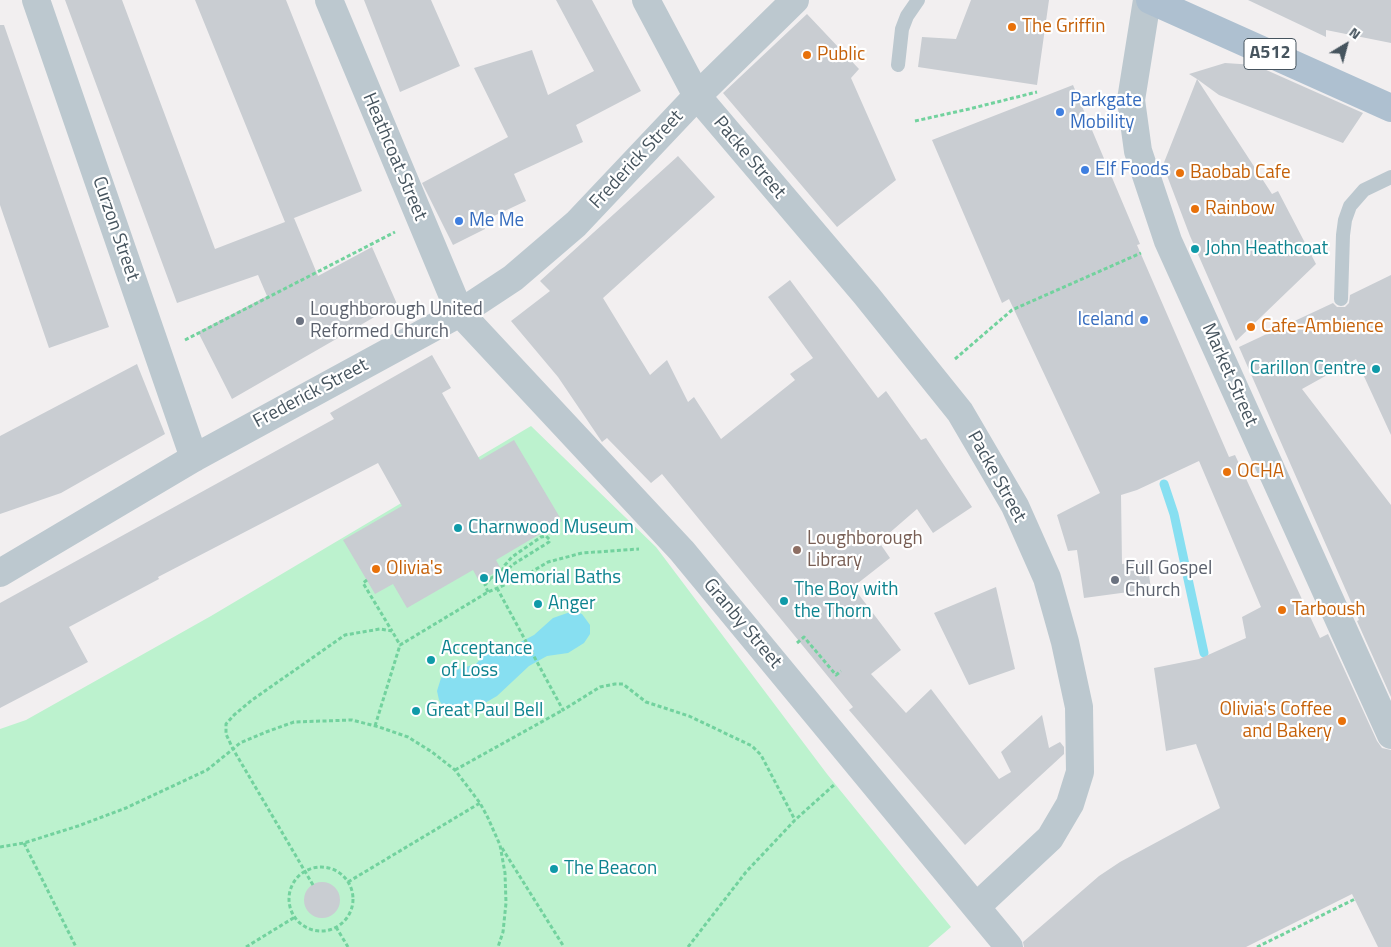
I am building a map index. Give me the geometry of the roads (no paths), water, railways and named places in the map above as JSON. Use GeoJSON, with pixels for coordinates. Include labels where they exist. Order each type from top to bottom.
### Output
{"type":"FeatureCollection","features":[{"type":"Feature","properties":{"kind":"main road","name":"A512"},"geometry":{"type":"LineString","coordinates":[[1148,0],[1391,108]]}},
{"type":"Feature","properties":{"kind":"street","name":"Curzon Street"},"geometry":{"type":"LineString","coordinates":[[36,0],[194,458]]}},
{"type":"Feature","properties":{"kind":"street","name":"Heathcoat Street"},"geometry":{"type":"LineString","coordinates":[[329,0],[460,313]]}},
{"type":"Feature","properties":{"kind":"street","name":"Packe Street"},"geometry":{"type":"LineString","coordinates":[[646,0],[697,96],[933,377],[960,412],[1015,506],[1047,578],[1065,642],[1079,707],[1080,772],[1070,804],[1050,838],[976,906]]}},
{"type":"Feature","properties":{"kind":"street","name":"Frederick Street"},"geometry":{"type":"LineString","coordinates":[[0,573],[194,458],[460,313],[513,278],[576,224],[697,96],[795,0]]}},
{"type":"Feature","properties":{"kind":"street","name":"Market Street"},"geometry":{"type":"LineString","coordinates":[[1148,0],[1132,100],[1138,151],[1168,241],[1391,735]]}},
{"type":"Feature","properties":{"kind":"street","name":"Granby Street"},"geometry":{"type":"LineString","coordinates":[[460,313],[667,536],[1009,947]]}},
{"type":"Feature","properties":{"kind":"lane"},"geometry":{"type":"LineString","coordinates":[[898,65],[902,29],[907,16],[918,0]]}},
{"type":"Feature","properties":{"kind":"lane"},"geometry":{"type":"LineString","coordinates":[[1341,299],[1343,235],[1345,220],[1350,206],[1364,190],[1391,177]]}},
{"type":"Feature","properties":{"kind":"water"},"geometry":{"type":"Polygon","coordinates":[[[573,611],[582,614],[590,625],[590,634],[584,643],[568,653],[547,656],[529,666],[497,696],[485,703],[460,714],[452,713],[445,709],[439,700],[437,691],[441,678],[448,672],[476,664],[486,653],[496,647],[515,645],[534,635],[553,618],[573,611]]]}},
{"type":"Feature","properties":{"kind":"waterway"},"geometry":{"type":"LineString","coordinates":[[1164,484],[1174,514],[1204,653]]}},
{"type":"Feature","properties":{"kind":"place","name":"The Griffin"},"geometry":{"type":"Point","coordinates":[1012,27]}},
{"type":"Feature","properties":{"kind":"place","name":"Public"},"geometry":{"type":"Point","coordinates":[807,55]}},
{"type":"Feature","properties":{"kind":"place","name":"Parkgate Mobility"},"geometry":{"type":"Point","coordinates":[1060,112]}},
{"type":"Feature","properties":{"kind":"place","name":"Elf Foods"},"geometry":{"type":"Point","coordinates":[1085,170]}},
{"type":"Feature","properties":{"kind":"place","name":"Baobab Cafe"},"geometry":{"type":"Point","coordinates":[1180,173]}},
{"type":"Feature","properties":{"kind":"place","name":"Rainbow"},"geometry":{"type":"Point","coordinates":[1195,209]}},
{"type":"Feature","properties":{"kind":"place","name":"Me Me"},"geometry":{"type":"Point","coordinates":[459,221]}},
{"type":"Feature","properties":{"kind":"place","name":"John Heathcoat"},"geometry":{"type":"Point","coordinates":[1195,249]}},
{"type":"Feature","properties":{"kind":"place","name":"Iceland"},"geometry":{"type":"Point","coordinates":[1144,320]}},
{"type":"Feature","properties":{"kind":"place","name":"Loughborough United Reformed Church"},"geometry":{"type":"Point","coordinates":[300,321]}},
{"type":"Feature","properties":{"kind":"place","name":"Cafe-Ambience"},"geometry":{"type":"Point","coordinates":[1251,327]}},
{"type":"Feature","properties":{"kind":"place","name":"Carillon Centre"},"geometry":{"type":"Point","coordinates":[1376,369]}},
{"type":"Feature","properties":{"kind":"place","name":"OCHA"},"geometry":{"type":"Point","coordinates":[1227,472]}},
{"type":"Feature","properties":{"kind":"place","name":"Charnwood Museum"},"geometry":{"type":"Point","coordinates":[458,528]}},
{"type":"Feature","properties":{"kind":"place","name":"Loughborough Library"},"geometry":{"type":"Point","coordinates":[797,550]}},
{"type":"Feature","properties":{"kind":"place","name":"Olivia's"},"geometry":{"type":"Point","coordinates":[376,569]}},
{"type":"Feature","properties":{"kind":"place","name":"Memorial Baths"},"geometry":{"type":"Point","coordinates":[484,578]}},
{"type":"Feature","properties":{"kind":"place","name":"Full Gospel Church"},"geometry":{"type":"Point","coordinates":[1115,580]}},
{"type":"Feature","properties":{"kind":"place","name":"The Boy with the Thorn"},"geometry":{"type":"Point","coordinates":[784,601]}},
{"type":"Feature","properties":{"kind":"place","name":"Anger"},"geometry":{"type":"Point","coordinates":[538,604]}},
{"type":"Feature","properties":{"kind":"place","name":"Tarboush"},"geometry":{"type":"Point","coordinates":[1282,610]}},
{"type":"Feature","properties":{"kind":"place","name":"Acceptance of Loss"},"geometry":{"type":"Point","coordinates":[431,660]}},
{"type":"Feature","properties":{"kind":"place","name":"Great Paul Bell"},"geometry":{"type":"Point","coordinates":[416,711]}},
{"type":"Feature","properties":{"kind":"place","name":"Olivia's Coffee and Bakery"},"geometry":{"type":"Point","coordinates":[1342,721]}},
{"type":"Feature","properties":{"kind":"place","name":"The Beacon"},"geometry":{"type":"Point","coordinates":[554,869]}}]}
